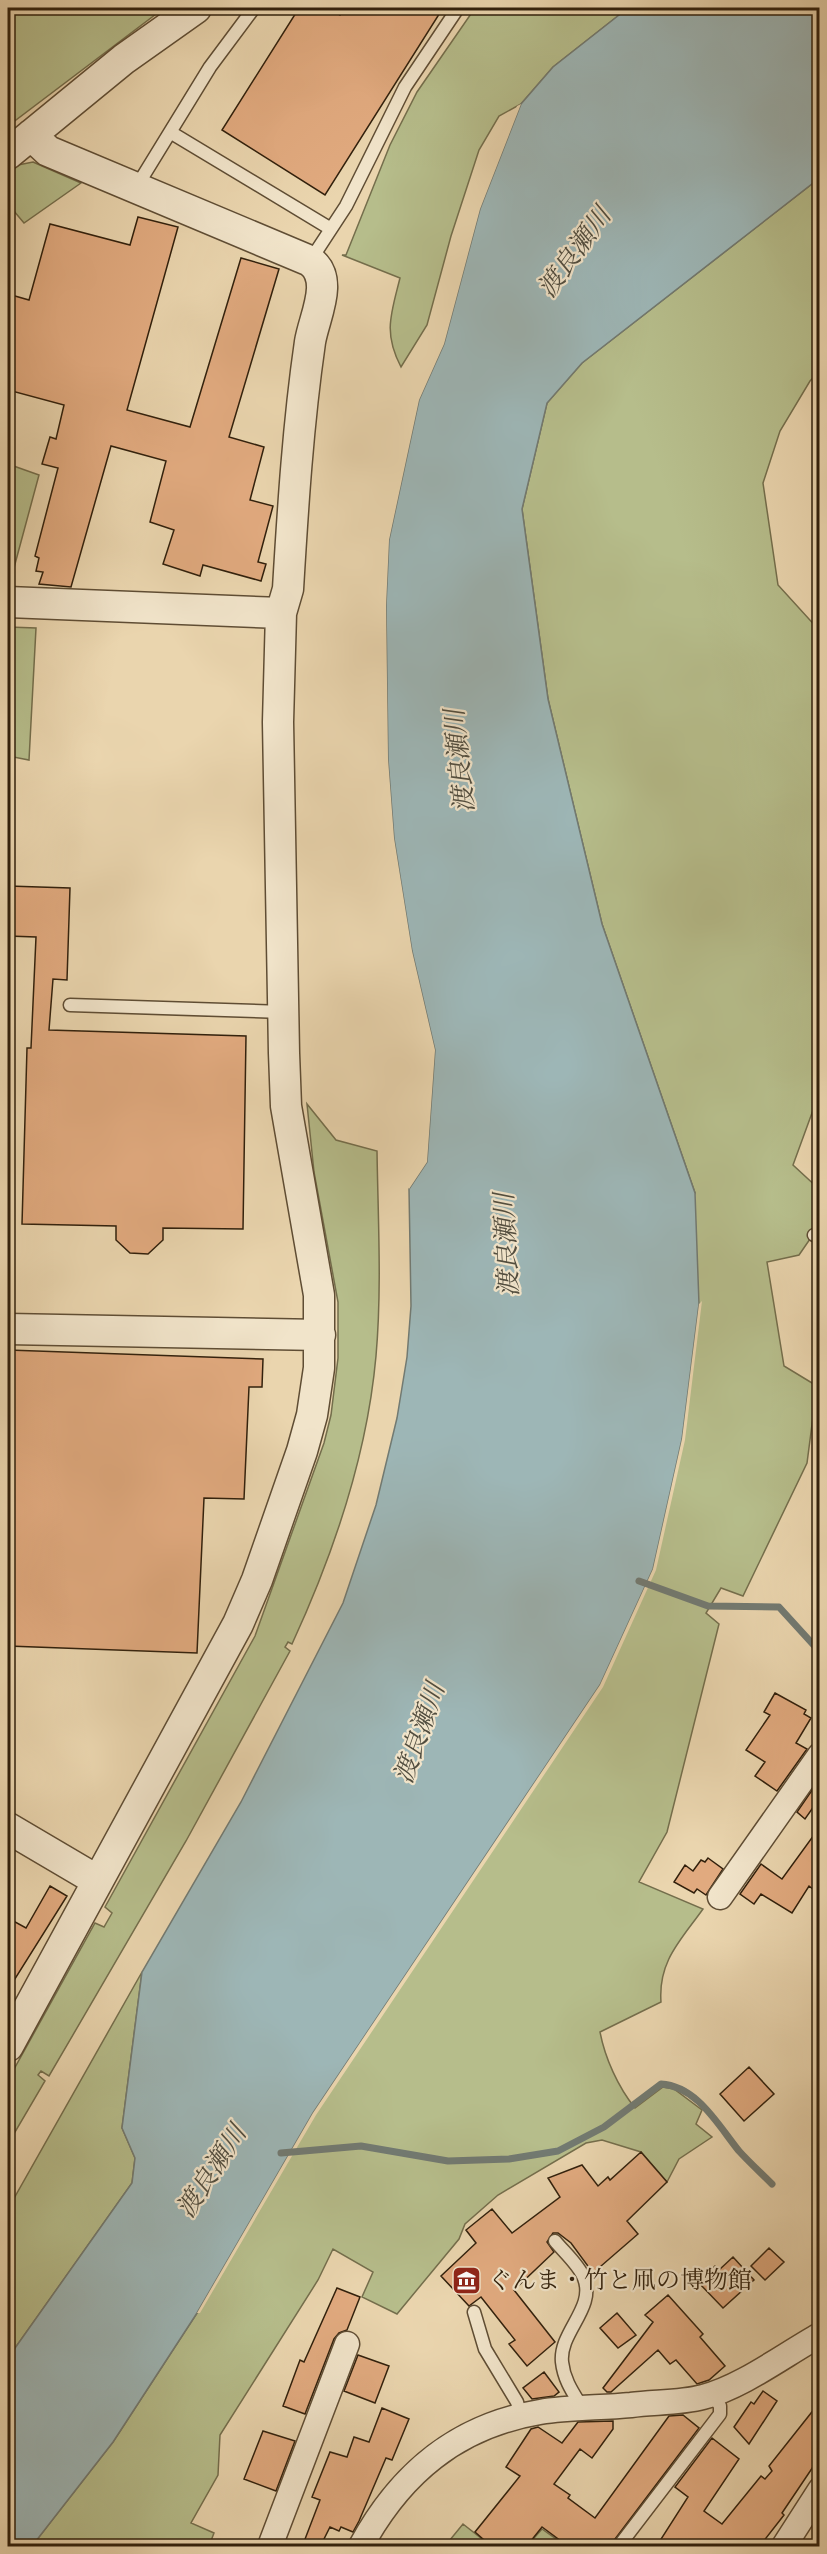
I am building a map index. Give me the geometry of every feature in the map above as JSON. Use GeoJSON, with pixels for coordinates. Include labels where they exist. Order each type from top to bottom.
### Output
{"type":"FeatureCollection","features":[{"type":"Feature","properties":{"kind":"street"},"geometry":{"type":"LineString","coordinates":[[8,154],[124,59],[196,8]]}},
{"type":"Feature","properties":{"kind":"street"},"geometry":{"type":"LineString","coordinates":[[8,2046],[233,1635],[257,1580],[312,1415],[320,1368],[315,1262],[286,1106],[278,722],[281,612],[288,589],[297,430],[312,327],[323,281],[321,272],[310,261],[137,186],[48,151],[31,135]]}},
{"type":"Feature","properties":{"kind":"street"},"geometry":{"type":"LineString","coordinates":[[8,603],[281,612]]}},
{"type":"Feature","properties":{"kind":"street"},"geometry":{"type":"LineString","coordinates":[[8,1329],[320,1335]]}},
{"type":"Feature","properties":{"kind":"street"},"geometry":{"type":"LineString","coordinates":[[720,1897],[819,1755]]}},
{"type":"Feature","properties":{"kind":"street"},"geometry":{"type":"LineString","coordinates":[[8,1828],[98,1881]]}},
{"type":"Feature","properties":{"kind":"street"},"geometry":{"type":"LineString","coordinates":[[361,2547],[376,2518],[420,2467],[465,2436],[540,2412],[713,2395],[819,2335]]}},
{"type":"Feature","properties":{"kind":"street"},"geometry":{"type":"LineString","coordinates":[[270,2547],[347,2344]]}},
{"type":"Feature","properties":{"kind":"street"},"geometry":{"type":"LineString","coordinates":[[784,2547],[819,2490]]}},
{"type":"Feature","properties":{"kind":"lane"},"geometry":{"type":"LineString","coordinates":[[137,186],[228,39],[254,8]]}},
{"type":"Feature","properties":{"kind":"lane"},"geometry":{"type":"LineString","coordinates":[[310,261],[331,229],[405,87],[458,8]]}},
{"type":"Feature","properties":{"kind":"lane"},"geometry":{"type":"LineString","coordinates":[[170,132],[331,229]]}},
{"type":"Feature","properties":{"kind":"lane"},"geometry":{"type":"LineString","coordinates":[[70,1005],[283,1012]]}},
{"type":"Feature","properties":{"kind":"lane"},"geometry":{"type":"LineString","coordinates":[[555,2241],[584,2277],[586,2288],[582,2307],[568,2333],[562,2354],[567,2384],[583,2409]]}},
{"type":"Feature","properties":{"kind":"lane"},"geometry":{"type":"LineString","coordinates":[[474,2312],[485,2349],[517,2402],[521,2417]]}},
{"type":"Feature","properties":{"kind":"lane"},"geometry":{"type":"LineString","coordinates":[[619,2547],[720,2414],[720,2406],[713,2395]]}},
{"type":"Feature","properties":{"kind":"green space"},"geometry":{"type":"Polygon","coordinates":[[[8,8],[164,8],[8,126],[8,8]]]}},
{"type":"Feature","properties":{"kind":"green space"},"geometry":{"type":"Polygon","coordinates":[[[475,8],[628,8],[553,67],[521,104],[499,116],[479,150],[451,236],[427,325],[401,367],[395,355],[390,333],[400,278],[342,255],[346,255],[390,145],[417,92],[475,8]]]}},
{"type":"Feature","properties":{"kind":"green space"},"geometry":{"type":"Polygon","coordinates":[[[33,162],[81,183],[24,223],[8,204],[8,174],[18,165],[33,162]]]}},
{"type":"Feature","properties":{"kind":"green space"},"geometry":{"type":"Polygon","coordinates":[[[819,181],[819,372],[810,381],[780,431],[763,483],[778,585],[819,630],[820,1091],[793,1165],[819,1189],[819,1226],[799,1255],[767,1262],[784,1366],[817,1386],[807,1463],[743,1596],[721,1588],[706,1613],[719,1624],[667,1832],[639,1882],[703,1909],[679,1941],[667,1963],[661,1988],[661,2002],[600,2032],[613,2072],[635,2108],[663,2087],[674,2089],[702,2110],[696,2124],[712,2137],[679,2159],[667,2182],[641,2152],[602,2140],[586,2143],[498,2195],[465,2224],[459,2239],[397,2314],[362,2297],[373,2272],[333,2249],[318,2280],[220,2435],[218,2475],[191,2523],[214,2533],[209,2546],[32,2546],[113,2442],[197,2313],[263,2198],[695,1193],[602,924],[548,699],[522,509],[547,403],[582,363],[812,184],[819,181]]]}},
{"type":"Feature","properties":{"kind":"green space"},"geometry":{"type":"Polygon","coordinates":[[[8,464],[39,475],[8,590],[8,464]]]}},
{"type":"Feature","properties":{"kind":"green space"},"geometry":{"type":"Polygon","coordinates":[[[8,627],[36,628],[29,760],[8,756],[8,627]]]}},
{"type":"Feature","properties":{"kind":"green space"},"geometry":{"type":"Polygon","coordinates":[[[307,1104],[336,1140],[377,1151],[378,1330],[372,1394],[357,1468],[322,1575],[292,1644],[288,1642],[285,1647],[290,1651],[186,1841],[49,2076],[41,2071],[38,2075],[45,2081],[8,2144],[8,2080],[95,1923],[104,1927],[112,1913],[105,1907],[255,1636],[324,1443],[331,1415],[338,1358],[338,1302],[314,1172],[307,1104]]]}},
{"type":"Feature","properties":{"kind":"green space"},"geometry":{"type":"Polygon","coordinates":[[[142,1972],[122,2128],[135,2158],[132,2183],[8,2358],[8,2209],[142,1972]]]}},
{"type":"Feature","properties":{"kind":"green space"},"geometry":{"type":"Polygon","coordinates":[[[463,2524],[491,2546],[445,2546],[463,2524]]]}},
{"type":"Feature","properties":{"kind":"green space"},"geometry":{"type":"Polygon","coordinates":[[[542,2529],[566,2546],[527,2546],[542,2529]]]}},
{"type":"Feature","properties":{"kind":"water","name":"渡良瀬川"},"geometry":{"type":"Polygon","coordinates":[[[628,8],[819,8],[819,181],[812,184],[582,363],[547,403],[522,509],[548,699],[602,924],[695,1193],[699,1304],[682,1439],[653,1569],[600,1685],[313,2113],[197,2313],[113,2442],[32,2546],[8,2546],[8,2358],[132,2183],[135,2158],[122,2128],[142,1972],[241,1802],[343,1603],[376,1505],[397,1418],[407,1357],[411,1306],[409,1189],[427,1162],[435,1050],[412,951],[394,838],[388,759],[386,606],[389,540],[419,400],[444,344],[480,209],[521,104],[553,67],[628,8]]]}},
{"type":"Feature","properties":{"kind":"pier"},"geometry":{"type":"Polygon","coordinates":[[[521,104],[480,209],[444,344],[419,400],[389,540],[386,606],[388,759],[394,838],[412,951],[435,1050],[427,1162],[409,1189],[408,1186],[424,1161],[432,1050],[409,951],[391,838],[385,759],[383,606],[386,539],[416,399],[442,343],[477,208],[517,106],[521,104]]]}},
{"type":"Feature","properties":{"kind":"pier"},"geometry":{"type":"Polygon","coordinates":[[[702,1301],[685,1440],[656,1570],[603,1687],[316,2115],[200,2313],[197,2313],[313,2113],[600,1685],[653,1569],[682,1439],[699,1304],[702,1301]]]}},
{"type":"Feature","properties":{"kind":"building"},"geometry":{"type":"Polygon","coordinates":[[[299,8],[328,8],[340,15],[344,8],[443,8],[325,195],[222,130],[299,8]]]}},
{"type":"Feature","properties":{"kind":"building"},"geometry":{"type":"Polygon","coordinates":[[[138,217],[178,227],[127,410],[190,427],[241,258],[279,269],[229,437],[264,447],[250,500],[273,506],[258,562],[266,564],[261,581],[203,565],[200,576],[163,564],[174,530],[150,522],[166,461],[111,446],[71,587],[39,584],[43,572],[36,571],[39,558],[35,556],[58,468],[42,464],[50,437],[56,439],[64,405],[8,390],[8,294],[29,300],[50,224],[130,245],[138,217]]]}},
{"type":"Feature","properties":{"kind":"building"},"geometry":{"type":"Polygon","coordinates":[[[8,886],[70,888],[67,980],[53,979],[49,1030],[246,1036],[243,1229],[163,1228],[163,1240],[148,1254],[130,1253],[116,1240],[116,1226],[22,1224],[27,1048],[31,1048],[36,937],[8,936],[8,886]]]}},
{"type":"Feature","properties":{"kind":"building"},"geometry":{"type":"Polygon","coordinates":[[[8,1350],[263,1359],[262,1387],[249,1387],[244,1499],[204,1498],[197,1653],[8,1646],[8,1350]]]}},
{"type":"Feature","properties":{"kind":"building"},"geometry":{"type":"Polygon","coordinates":[[[775,1693],[806,1710],[804,1714],[811,1718],[796,1743],[807,1749],[777,1791],[755,1776],[765,1762],[746,1750],[770,1715],[764,1712],[775,1693]]]}},
{"type":"Feature","properties":{"kind":"building"},"geometry":{"type":"Polygon","coordinates":[[[819,1780],[819,1799],[805,1819],[797,1812],[819,1780]]]}},
{"type":"Feature","properties":{"kind":"building"},"geometry":{"type":"Polygon","coordinates":[[[819,1828],[819,1894],[809,1886],[792,1913],[761,1894],[754,1904],[740,1894],[761,1864],[782,1879],[819,1828]]]}},
{"type":"Feature","properties":{"kind":"building"},"geometry":{"type":"Polygon","coordinates":[[[708,1858],[723,1869],[706,1895],[697,1889],[694,1893],[674,1882],[685,1865],[693,1871],[701,1860],[705,1862],[708,1858]]]}},
{"type":"Feature","properties":{"kind":"building"},"geometry":{"type":"Polygon","coordinates":[[[50,1886],[67,1896],[8,1990],[8,1918],[26,1928],[50,1886]]]}},
{"type":"Feature","properties":{"kind":"building"},"geometry":{"type":"Polygon","coordinates":[[[749,2067],[774,2094],[744,2121],[720,2094],[749,2067]]]}},
{"type":"Feature","properties":{"kind":"building"},"geometry":{"type":"Polygon","coordinates":[[[641,2152],[667,2182],[627,2221],[638,2234],[593,2273],[571,2243],[558,2233],[553,2233],[547,2242],[554,2252],[514,2290],[555,2342],[527,2366],[509,2344],[515,2340],[481,2297],[469,2306],[441,2276],[476,2243],[466,2230],[492,2209],[512,2233],[560,2197],[548,2178],[582,2165],[598,2186],[608,2177],[610,2180],[641,2152]]]}},
{"type":"Feature","properties":{"kind":"building"},"geometry":{"type":"Polygon","coordinates":[[[769,2248],[784,2262],[765,2280],[751,2266],[769,2248]]]}},
{"type":"Feature","properties":{"kind":"building"},"geometry":{"type":"Polygon","coordinates":[[[733,2257],[754,2280],[723,2308],[698,2282],[715,2266],[719,2270],[733,2257]]]}},
{"type":"Feature","properties":{"kind":"building"},"geometry":{"type":"Polygon","coordinates":[[[337,2288],[360,2297],[347,2330],[339,2333],[334,2339],[305,2414],[283,2406],[300,2360],[304,2362],[337,2288]]]}},
{"type":"Feature","properties":{"kind":"building"},"geometry":{"type":"Polygon","coordinates":[[[668,2295],[703,2334],[700,2337],[725,2366],[709,2380],[697,2384],[676,2360],[670,2364],[658,2350],[611,2392],[607,2392],[603,2388],[653,2322],[645,2315],[668,2295]]]}},
{"type":"Feature","properties":{"kind":"building"},"geometry":{"type":"Polygon","coordinates":[[[617,2313],[636,2335],[618,2348],[600,2328],[617,2313]]]}},
{"type":"Feature","properties":{"kind":"building"},"geometry":{"type":"Polygon","coordinates":[[[358,2355],[389,2366],[375,2403],[344,2391],[358,2355]]]}},
{"type":"Feature","properties":{"kind":"building"},"geometry":{"type":"Polygon","coordinates":[[[544,2372],[559,2392],[554,2396],[532,2399],[523,2388],[544,2372]]]}},
{"type":"Feature","properties":{"kind":"building"},"geometry":{"type":"Polygon","coordinates":[[[763,2391],[777,2401],[749,2444],[734,2427],[751,2402],[754,2404],[763,2391]]]}},
{"type":"Feature","properties":{"kind":"building"},"geometry":{"type":"Polygon","coordinates":[[[819,2403],[819,2458],[782,2513],[784,2515],[759,2547],[656,2547],[688,2497],[675,2487],[712,2438],[739,2459],[704,2511],[722,2524],[761,2476],[765,2479],[772,2471],[769,2466],[819,2403]]]}},
{"type":"Feature","properties":{"kind":"building"},"geometry":{"type":"Polygon","coordinates":[[[382,2408],[409,2419],[392,2460],[386,2458],[353,2532],[341,2527],[339,2531],[330,2527],[320,2547],[302,2547],[320,2500],[312,2497],[330,2452],[347,2457],[354,2437],[369,2442],[382,2408]]]}},
{"type":"Feature","properties":{"kind":"building"},"geometry":{"type":"Polygon","coordinates":[[[683,2415],[699,2428],[609,2547],[569,2547],[542,2527],[526,2547],[492,2547],[475,2532],[520,2476],[506,2467],[531,2429],[538,2427],[562,2443],[578,2422],[613,2421],[613,2429],[592,2458],[580,2449],[554,2484],[570,2495],[568,2498],[595,2518],[669,2416],[683,2415]]]}},
{"type":"Feature","properties":{"kind":"building"},"geometry":{"type":"Polygon","coordinates":[[[263,2431],[295,2441],[276,2491],[244,2479],[263,2431]]]}},
{"type":"Feature","properties":{"kind":"waterway"},"geometry":{"type":"LineString","coordinates":[[639,1581],[708,1606],[779,1607],[820,1652]]}},
{"type":"Feature","properties":{"kind":"waterway"},"geometry":{"type":"LineString","coordinates":[[281,2153],[361,2146],[448,2161],[509,2159],[558,2151],[604,2127],[661,2084],[674,2086],[706,2108],[739,2151],[772,2184]]}},
{"type":"Feature","properties":{"kind":"place","name":"ぐんま・竹と凧の博物館"},"geometry":{"type":"Point","coordinates":[467,2280]}}]}
